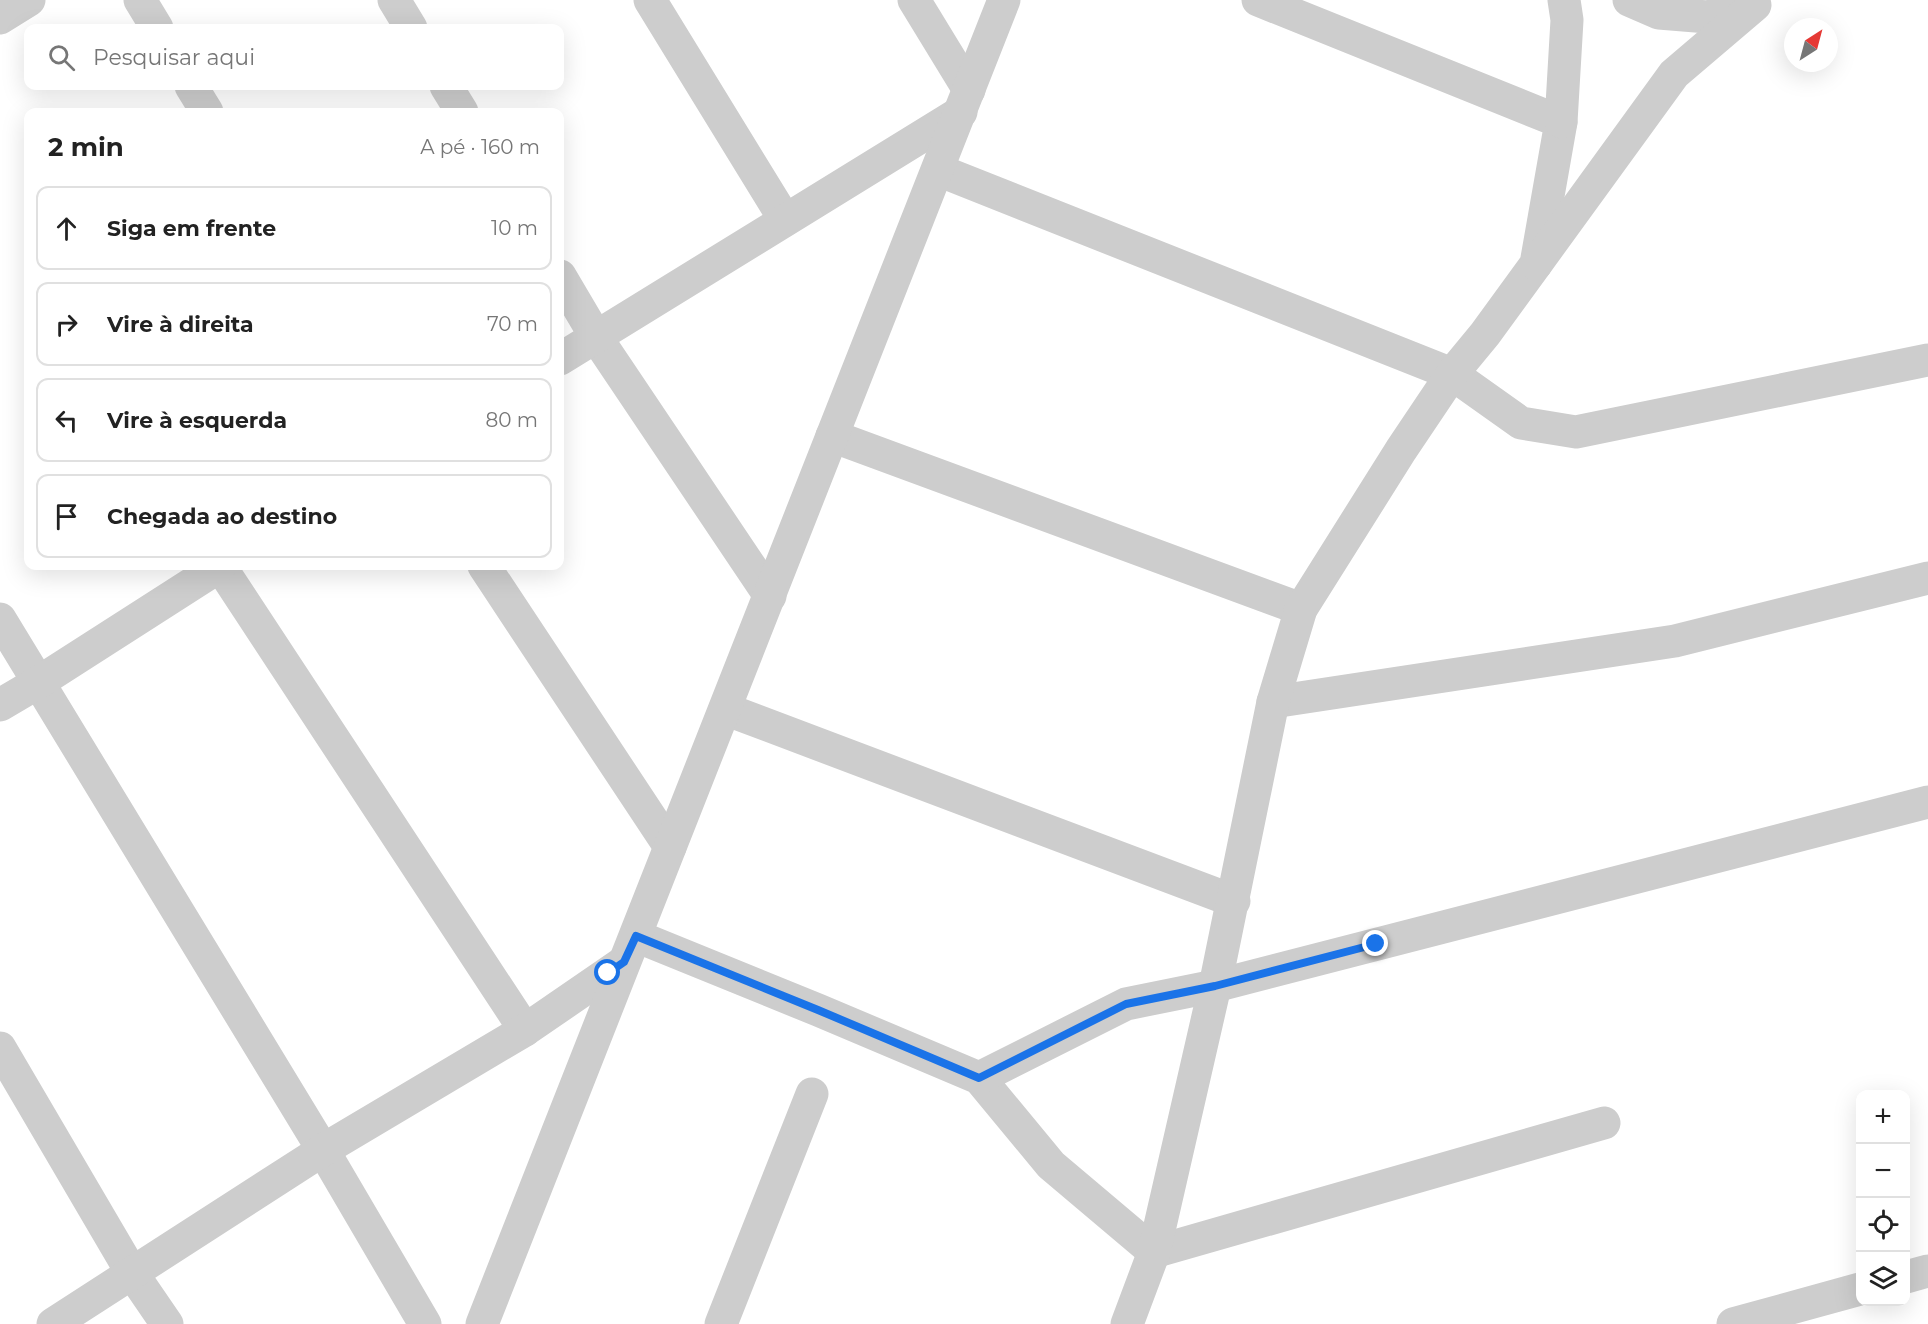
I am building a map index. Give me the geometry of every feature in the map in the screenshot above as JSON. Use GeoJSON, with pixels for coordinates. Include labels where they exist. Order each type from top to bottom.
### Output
{"type":"FeatureCollection","features":[{"type":"Feature","properties":{"kind":"street"},"geometry":{"type":"LineString","coordinates":[[0,18],[29,0]]}},
{"type":"Feature","properties":{"kind":"street"},"geometry":{"type":"LineString","coordinates":[[140,0],[155,24]]}},
{"type":"Feature","properties":{"kind":"street"},"geometry":{"type":"LineString","coordinates":[[394,0],[409,24]]}},
{"type":"Feature","properties":{"kind":"street"},"geometry":{"type":"LineString","coordinates":[[650,0],[786,220]]}},
{"type":"Feature","properties":{"kind":"street"},"geometry":{"type":"LineString","coordinates":[[914,0],[965,101]]}},
{"type":"Feature","properties":{"kind":"street"},"geometry":{"type":"LineString","coordinates":[[482,1324],[1004,0]]}},
{"type":"Feature","properties":{"kind":"street"},"geometry":{"type":"LineString","coordinates":[[1258,0],[1561,122]]}},
{"type":"Feature","properties":{"kind":"street"},"geometry":{"type":"LineString","coordinates":[[1536,264],[1561,122],[1567,20],[1564,0]]}},
{"type":"Feature","properties":{"kind":"street"},"geometry":{"type":"LineString","coordinates":[[1629,0],[1659,13],[1708,17],[1758,2]]}},
{"type":"Feature","properties":{"kind":"street"},"geometry":{"type":"LineString","coordinates":[[1127,1324],[1154,1252],[1234,901],[1273,702],[1301,609],[1401,450],[1452,374],[1485,334],[1674,75],[1758,2]]}},
{"type":"Feature","properties":{"kind":"street"},"geometry":{"type":"LineString","coordinates":[[193,90],[205,108]]}},
{"type":"Feature","properties":{"kind":"street"},"geometry":{"type":"LineString","coordinates":[[448,90],[460,108]]}},
{"type":"Feature","properties":{"kind":"street"},"geometry":{"type":"LineString","coordinates":[[564,357],[786,220],[965,101]]}},
{"type":"Feature","properties":{"kind":"street"},"geometry":{"type":"LineString","coordinates":[[938,170],[1452,374],[1521,423],[1576,432],[1928,360]]}},
{"type":"Feature","properties":{"kind":"street"},"geometry":{"type":"LineString","coordinates":[[564,283],[596,337],[770,596]]}},
{"type":"Feature","properties":{"kind":"street"},"geometry":{"type":"LineString","coordinates":[[832,436],[1301,609]]}},
{"type":"Feature","properties":{"kind":"street"},"geometry":{"type":"LineString","coordinates":[[0,705],[214,570]]}},
{"type":"Feature","properties":{"kind":"street"},"geometry":{"type":"LineString","coordinates":[[223,570],[525,1030]]}},
{"type":"Feature","properties":{"kind":"street"},"geometry":{"type":"LineString","coordinates":[[487,570],[670,847]]}},
{"type":"Feature","properties":{"kind":"street"},"geometry":{"type":"LineString","coordinates":[[1273,702],[1675,641],[1928,578]]}},
{"type":"Feature","properties":{"kind":"street"},"geometry":{"type":"LineString","coordinates":[[0,619],[323,1150],[425,1324]]}},
{"type":"Feature","properties":{"kind":"street"},"geometry":{"type":"LineString","coordinates":[[725,709],[1234,901]]}},
{"type":"Feature","properties":{"kind":"street"},"geometry":{"type":"LineString","coordinates":[[979,1078],[1126,1004],[1215,986],[1928,802]]}},
{"type":"Feature","properties":{"kind":"street"},"geometry":{"type":"LineString","coordinates":[[53,1324],[323,1150],[525,1030],[630,949]]}},
{"type":"Feature","properties":{"kind":"street"},"geometry":{"type":"LineString","coordinates":[[630,949],[818,1010],[979,1078],[1051,1166],[1154,1252]]}},
{"type":"Feature","properties":{"kind":"street"},"geometry":{"type":"LineString","coordinates":[[0,1048],[132,1273],[167,1324]]}},
{"type":"Feature","properties":{"kind":"street"},"geometry":{"type":"LineString","coordinates":[[721,1324],[812,1094]]}},
{"type":"Feature","properties":{"kind":"street"},"geometry":{"type":"LineString","coordinates":[[1154,1252],[1604,1123]]}},
{"type":"Feature","properties":{"kind":"street"},"geometry":{"type":"LineString","coordinates":[[1910,1276],[1928,1271]]}},
{"type":"Feature","properties":{"kind":"street"},"geometry":{"type":"LineString","coordinates":[[1733,1324],[1856,1290]]}},
{"type":"Feature","properties":{"kind":"route"},"geometry":{"type":"LineString","coordinates":[[608,973],[624,962],[636,936],[979,1078],[1126,1004],[1215,986],[1376,944]]}}]}
